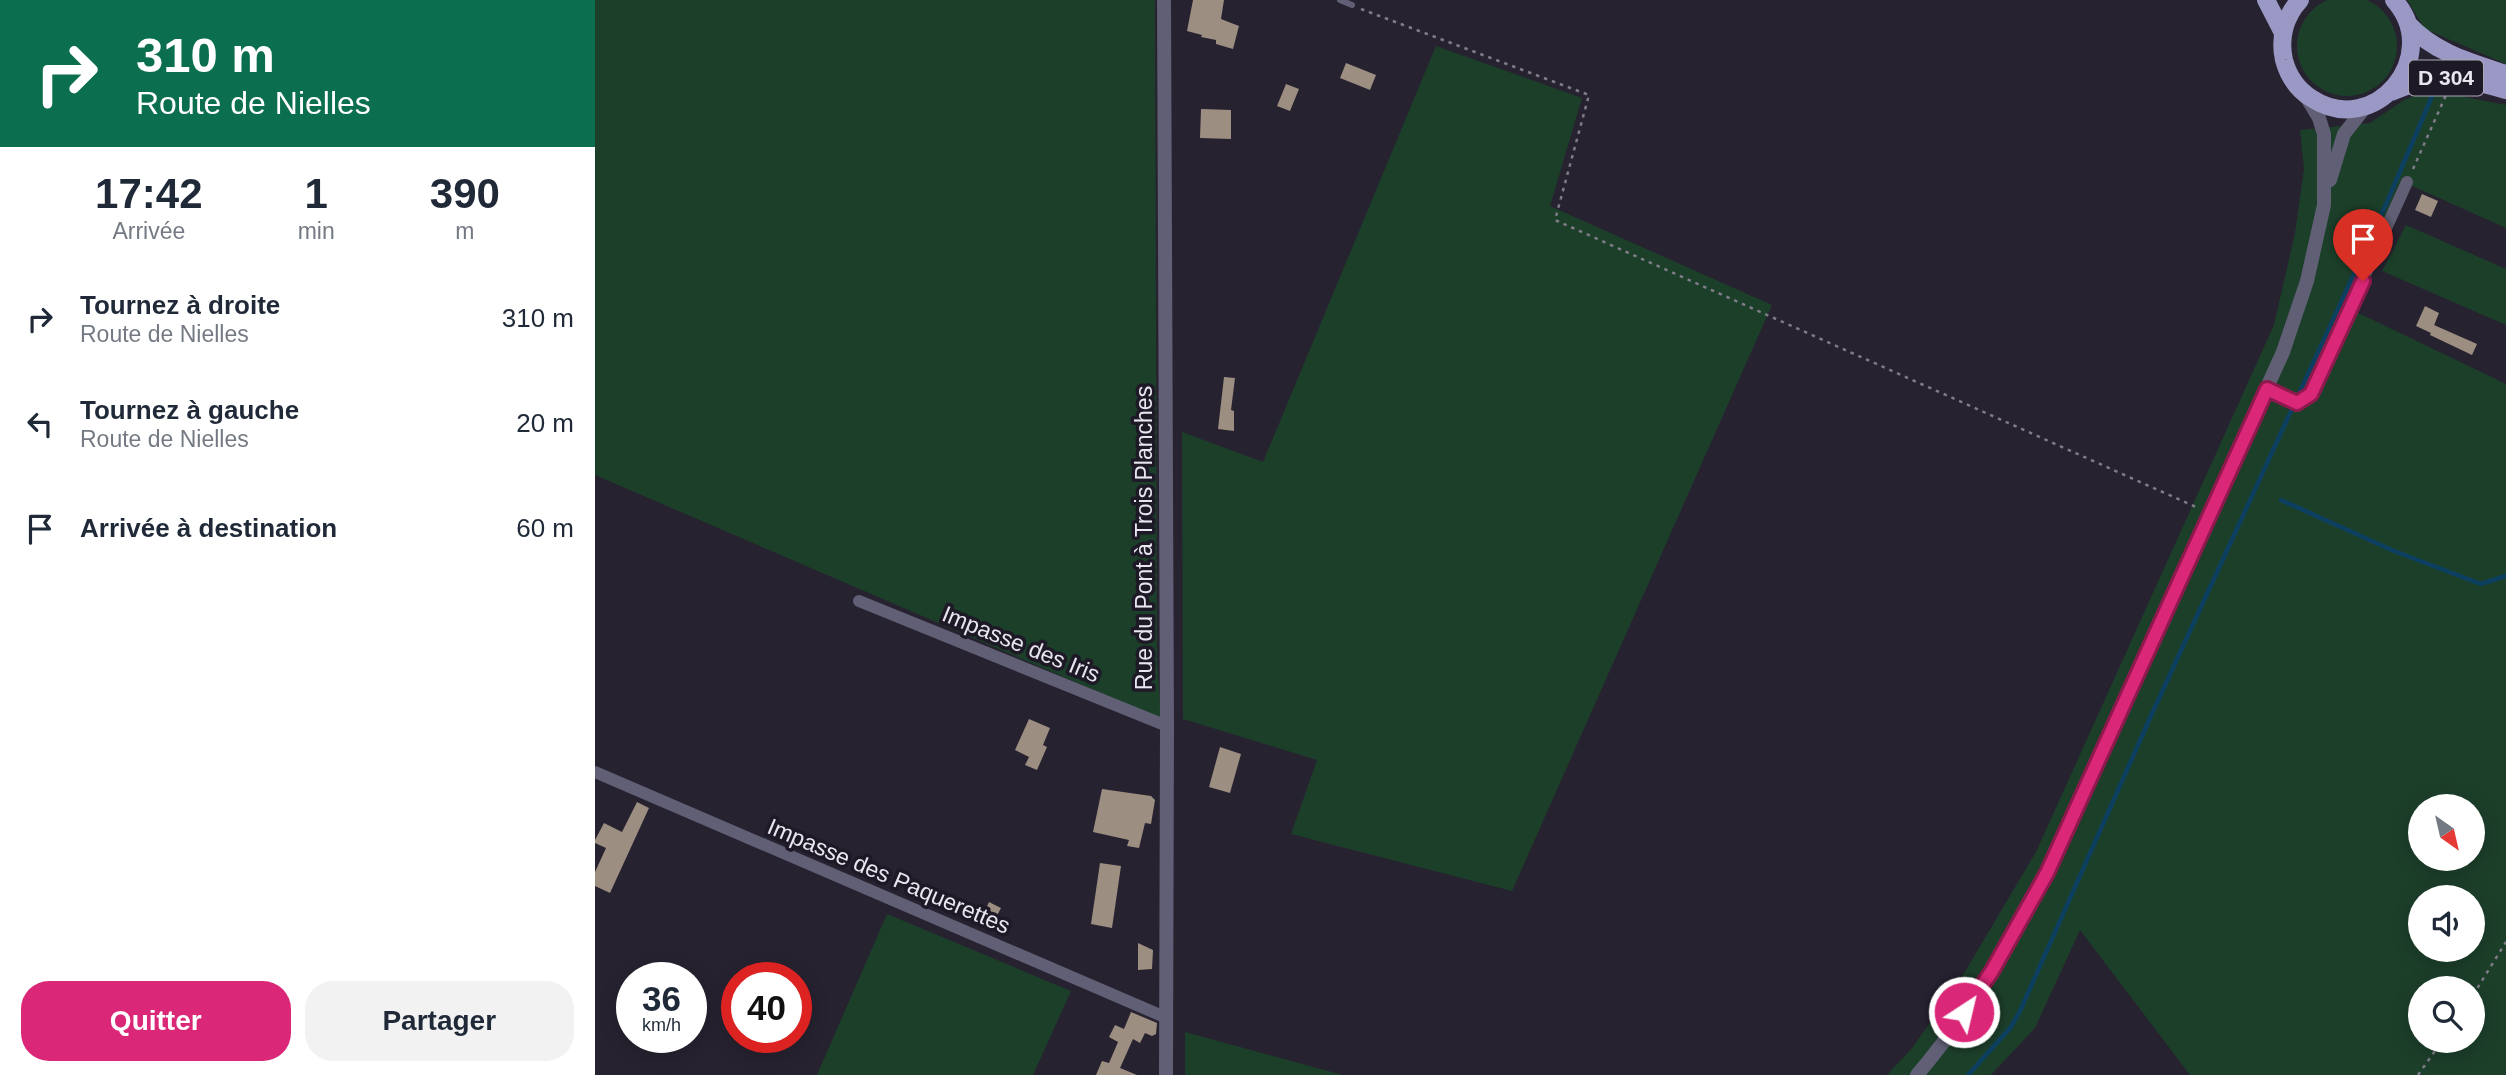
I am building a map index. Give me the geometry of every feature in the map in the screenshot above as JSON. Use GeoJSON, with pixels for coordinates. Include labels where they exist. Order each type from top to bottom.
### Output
{"type":"FeatureCollection","features":[{"type":"Feature","properties":{"kind":"main road"},"geometry":{"type":"LineString","coordinates":[[2266,0],[2283,33]]}},
{"type":"Feature","properties":{"kind":"main road"},"geometry":{"type":"LineString","coordinates":[[2299,0],[2289,15],[2283,33],[2285,65],[2294,83],[2303,92],[2330,107],[2353,108],[2367,105],[2388,93],[2399,82],[2409,62],[2411,47],[2408,24],[2394,0]]}},
{"type":"Feature","properties":{"kind":"main road","name":"D 304"},"geometry":{"type":"LineString","coordinates":[[2408,24],[2438,50],[2506,74]]}},
{"type":"Feature","properties":{"kind":"main road","name":"D 304"},"geometry":{"type":"LineString","coordinates":[[2388,93],[2434,78],[2453,79],[2506,90]]}},
{"type":"Feature","properties":{"kind":"street","name":"Rue du Pont à Trois Planches"},"geometry":{"type":"LineString","coordinates":[[1164,0],[1167,1075]]}},
{"type":"Feature","properties":{"kind":"street"},"geometry":{"type":"LineString","coordinates":[[2303,92],[2319,118],[2324,134],[2324,205]]}},
{"type":"Feature","properties":{"kind":"street"},"geometry":{"type":"LineString","coordinates":[[1917,1075],[1979,992],[2033,900],[2063,839],[2283,352],[2304,295],[2337,152],[2344,134],[2367,105]]}},
{"type":"Feature","properties":{"kind":"street"},"geometry":{"type":"LineString","coordinates":[[2267,389],[2297,403],[2311,394],[2407,182]]}},
{"type":"Feature","properties":{"kind":"street","name":"Impasse des Iris"},"geometry":{"type":"LineString","coordinates":[[859,601],[1167,726]]}},
{"type":"Feature","properties":{"kind":"street","name":"Impasse des Paquerettes"},"geometry":{"type":"LineString","coordinates":[[595,772],[1167,1018]]}},
{"type":"Feature","properties":{"kind":"lane"},"geometry":{"type":"LineString","coordinates":[[1340,0],[1352,5]]}},
{"type":"Feature","properties":{"kind":"path"},"geometry":{"type":"LineString","coordinates":[[1352,5],[1588,95],[1555,220],[2211,514]]}},
{"type":"Feature","properties":{"kind":"path"},"geometry":{"type":"LineString","coordinates":[[2407,182],[2453,79]]}},
{"type":"Feature","properties":{"kind":"path"},"geometry":{"type":"LineString","coordinates":[[2485,976],[2506,942]]}},
{"type":"Feature","properties":{"kind":"path"},"geometry":{"type":"LineString","coordinates":[[2418,1075],[2434,1053]]}},
{"type":"Feature","properties":{"kind":"green space"},"geometry":{"type":"Polygon","coordinates":[[[2331,-1],[2363,-1],[2375,5],[2388,18],[2396,36],[2396,56],[2388,74],[2375,87],[2357,95],[2337,95],[2319,87],[2306,74],[2298,56],[2298,36],[2306,18],[2319,5],[2331,-1]]]}},
{"type":"Feature","properties":{"kind":"green space"},"geometry":{"type":"Polygon","coordinates":[[[595,0],[1155,0],[1157,658],[1161,719],[595,475],[595,0]]]}},
{"type":"Feature","properties":{"kind":"green space"},"geometry":{"type":"Polygon","coordinates":[[[2407,0],[2506,0],[2506,64],[2425,29],[2407,0]]]}},
{"type":"Feature","properties":{"kind":"green space"},"geometry":{"type":"Polygon","coordinates":[[[1436,46],[1582,98],[1550,206],[1772,305],[1512,891],[1291,834],[1317,760],[1183,719],[1182,432],[1263,462],[1436,46]]]}},
{"type":"Feature","properties":{"kind":"green space"},"geometry":{"type":"Polygon","coordinates":[[[2424,92],[2506,105],[2506,228],[2401,181],[2346,307],[2506,384],[2506,1075],[2190,1075],[2080,930],[2035,1028],[1991,1075],[1887,1075],[1913,1047],[1966,970],[2036,852],[2274,325],[2295,233],[2304,169],[2300,130],[2370,123],[2404,100],[2424,92]]]}},
{"type":"Feature","properties":{"kind":"green space"},"geometry":{"type":"Polygon","coordinates":[[[2406,225],[2506,269],[2506,325],[2382,271],[2406,225]]]}},
{"type":"Feature","properties":{"kind":"green space"},"geometry":{"type":"Polygon","coordinates":[[[887,914],[1071,991],[1033,1075],[817,1075],[887,914]]]}},
{"type":"Feature","properties":{"kind":"green space"},"geometry":{"type":"Polygon","coordinates":[[[1185,1032],[1343,1075],[1185,1075],[1185,1032]]]}},
{"type":"Feature","properties":{"kind":"building"},"geometry":{"type":"Polygon","coordinates":[[[1193,0],[1224,0],[1221,19],[1239,26],[1233,49],[1216,44],[1216,40],[1187,31],[1193,0]]]}},
{"type":"Feature","properties":{"kind":"building"},"geometry":{"type":"Polygon","coordinates":[[[1346,63],[1376,75],[1370,90],[1340,78],[1346,63]]]}},
{"type":"Feature","properties":{"kind":"building"},"geometry":{"type":"Polygon","coordinates":[[[1286,84],[1299,89],[1290,111],[1277,106],[1286,84]]]}},
{"type":"Feature","properties":{"kind":"building"},"geometry":{"type":"Polygon","coordinates":[[[1201,109],[1231,110],[1231,139],[1200,138],[1201,109]]]}},
{"type":"Feature","properties":{"kind":"building"},"geometry":{"type":"Polygon","coordinates":[[[2422,194],[2438,201],[2431,217],[2415,210],[2422,194]]]}},
{"type":"Feature","properties":{"kind":"building"},"geometry":{"type":"Polygon","coordinates":[[[2425,306],[2439,313],[2431,333],[2416,326],[2425,306]]]}},
{"type":"Feature","properties":{"kind":"building"},"geometry":{"type":"Polygon","coordinates":[[[2434,325],[2477,344],[2472,355],[2430,335],[2434,325]]]}},
{"type":"Feature","properties":{"kind":"building"},"geometry":{"type":"Polygon","coordinates":[[[1224,377],[1235,378],[1231,410],[1234,411],[1234,431],[1218,429],[1224,377]]]}},
{"type":"Feature","properties":{"kind":"building"},"geometry":{"type":"Polygon","coordinates":[[[1029,719],[1050,728],[1043,745],[1047,747],[1037,770],[1025,765],[1029,757],[1015,750],[1029,719]]]}},
{"type":"Feature","properties":{"kind":"building"},"geometry":{"type":"Polygon","coordinates":[[[1220,747],[1241,754],[1230,793],[1209,787],[1220,747]]]}},
{"type":"Feature","properties":{"kind":"building"},"geometry":{"type":"Polygon","coordinates":[[[1102,789],[1151,796],[1155,800],[1151,824],[1145,823],[1139,848],[1127,846],[1129,840],[1093,832],[1102,789]]]}},
{"type":"Feature","properties":{"kind":"building"},"geometry":{"type":"Polygon","coordinates":[[[637,802],[649,808],[610,893],[595,886],[595,872],[606,848],[595,843],[595,840],[604,823],[622,832],[637,802]]]}},
{"type":"Feature","properties":{"kind":"building"},"geometry":{"type":"Polygon","coordinates":[[[1100,863],[1121,866],[1112,928],[1091,924],[1100,863]]]}},
{"type":"Feature","properties":{"kind":"building"},"geometry":{"type":"Polygon","coordinates":[[[989,902],[1001,908],[990,929],[979,924],[989,902]]]}},
{"type":"Feature","properties":{"kind":"building"},"geometry":{"type":"Polygon","coordinates":[[[1138,943],[1153,950],[1152,969],[1138,970],[1138,943]]]}},
{"type":"Feature","properties":{"kind":"building"},"geometry":{"type":"Polygon","coordinates":[[[1131,1012],[1157,1023],[1156,1034],[1152,1036],[1145,1033],[1140,1043],[1133,1039],[1120,1068],[1137,1075],[1096,1075],[1102,1061],[1109,1063],[1118,1042],[1109,1037],[1115,1025],[1124,1029],[1131,1012]]]}},
{"type":"Feature","properties":{"kind":"waterway"},"geometry":{"type":"LineString","coordinates":[[1968,1075],[2011,1027],[2020,1011],[2150,718],[2387,202],[2433,94]]}},
{"type":"Feature","properties":{"kind":"waterway"},"geometry":{"type":"LineString","coordinates":[[2281,500],[2394,551],[2481,584],[2506,576]]}},
{"type":"Feature","properties":{"kind":"route"},"geometry":{"type":"LineString","coordinates":[[1964,1012],[1992,971],[2047,873],[2267,389],[2297,403],[2311,394],[2363,281]]}}]}
